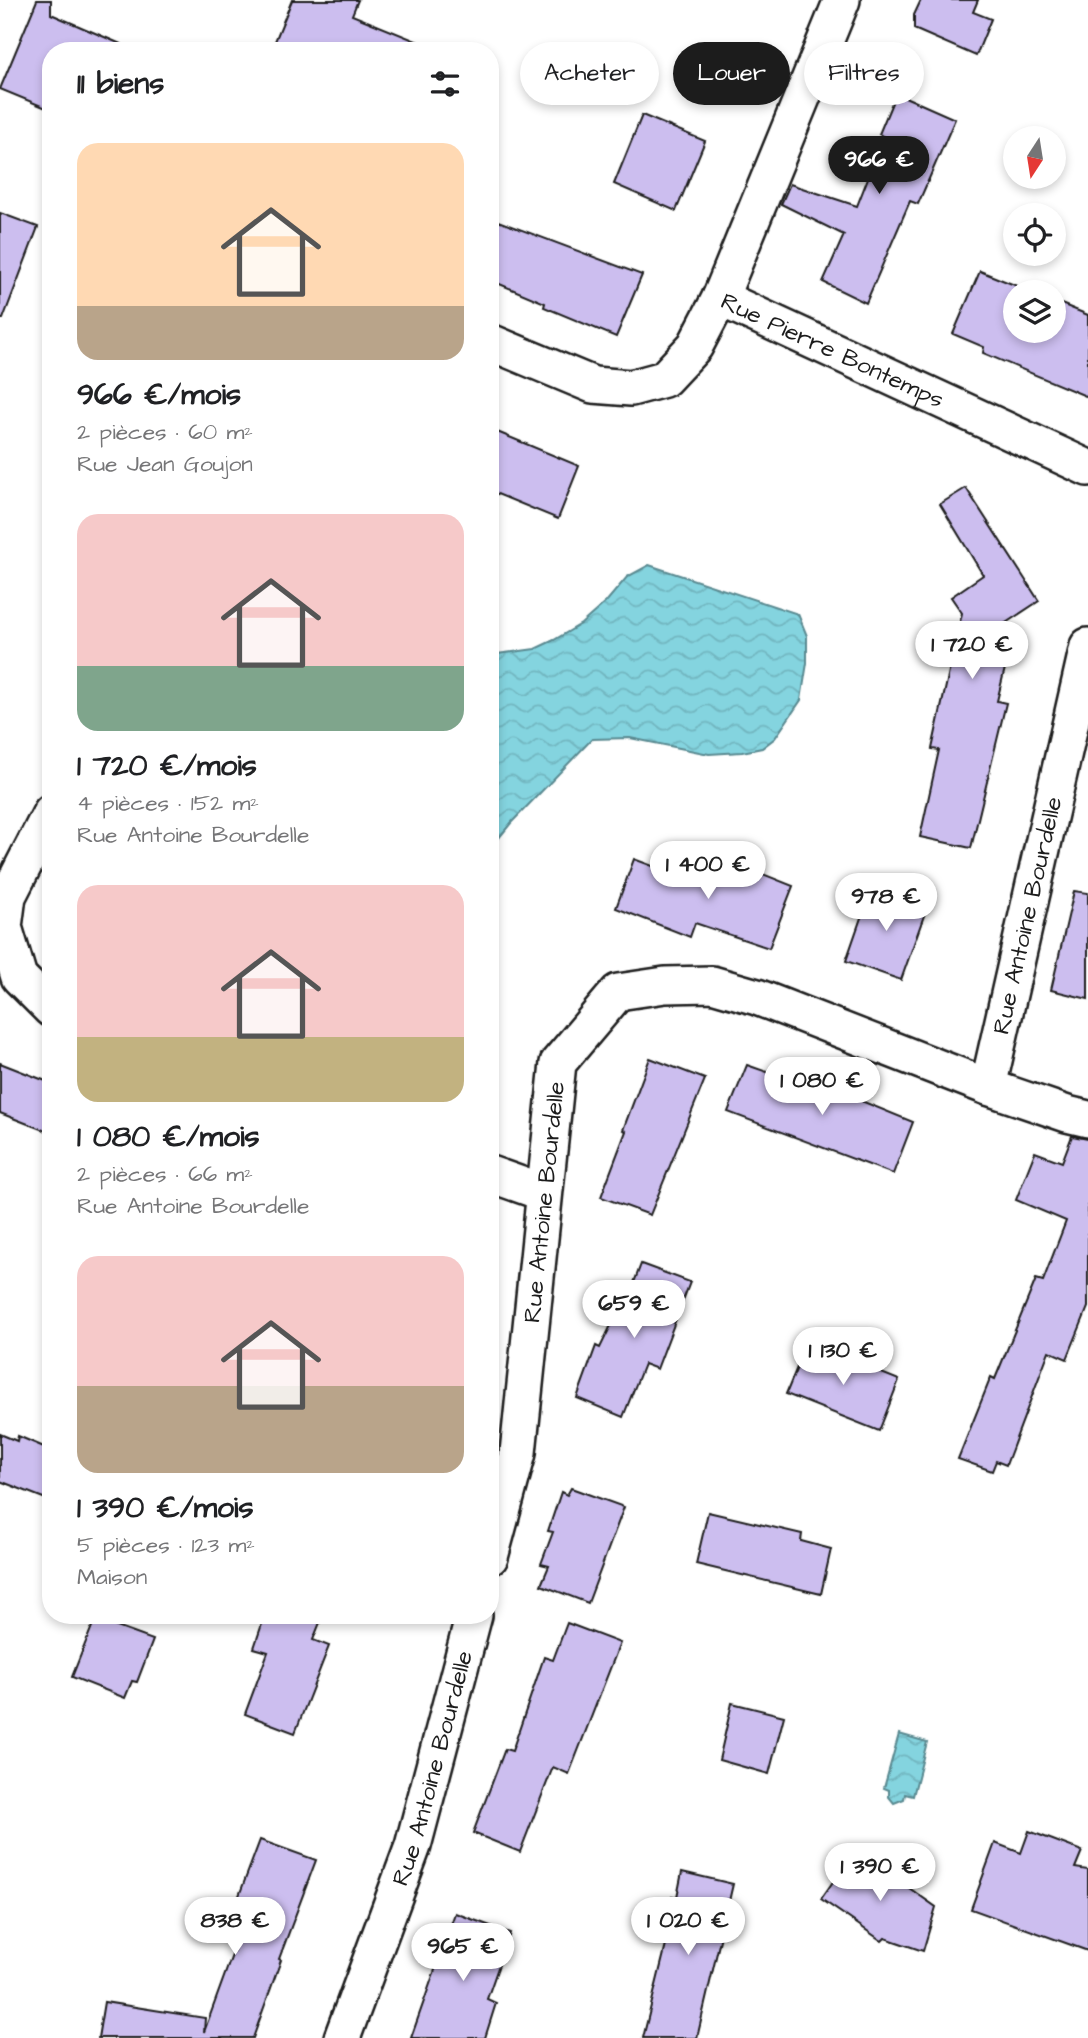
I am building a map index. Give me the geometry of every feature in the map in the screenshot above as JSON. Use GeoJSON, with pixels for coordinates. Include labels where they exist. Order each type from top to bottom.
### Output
{"type":"FeatureCollection","features":[{"type":"Feature","properties":{"kind":"street"},"geometry":{"type":"LineString","coordinates":[[720,298],[842,0]]}},
{"type":"Feature","properties":{"kind":"street","name":"Rue Pierre Bontemps"},"geometry":{"type":"LineString","coordinates":[[499,346],[593,385],[631,388],[664,379],[695,346],[720,298],[1088,468]]}},
{"type":"Feature","properties":{"kind":"street","name":"Rue Antoine Bourdelle"},"geometry":{"type":"LineString","coordinates":[[499,1524],[518,1453],[558,1063],[618,992],[665,985],[712,984],[757,997],[988,1087],[1088,646]]}},
{"type":"Feature","properties":{"kind":"street"},"geometry":{"type":"LineString","coordinates":[[42,830],[8,896],[4,927],[19,977],[42,1000]]}},
{"type":"Feature","properties":{"kind":"street"},"geometry":{"type":"LineString","coordinates":[[988,1087],[1088,1119]]}},
{"type":"Feature","properties":{"kind":"street"},"geometry":{"type":"LineString","coordinates":[[499,1177],[544,1193]]}},
{"type":"Feature","properties":{"kind":"street","name":"Rue Antoine Bourdelle"},"geometry":{"type":"LineString","coordinates":[[342,2038],[413,1846],[472,1624]]}},
{"type":"Feature","properties":{"kind":"water"},"geometry":{"type":"Polygon","coordinates":[[[649,565],[798,614],[807,636],[807,663],[801,700],[775,738],[762,748],[742,752],[709,754],[630,738],[592,739],[499,838],[499,654],[535,649],[581,624],[606,602],[627,577],[649,565]]]}},
{"type":"Feature","properties":{"kind":"water"},"geometry":{"type":"Polygon","coordinates":[[[899,1734],[927,1742],[913,1796],[905,1794],[904,1799],[894,1803],[889,1797],[889,1790],[884,1788],[899,1734]]]}},
{"type":"Feature","properties":{"kind":"building"},"geometry":{"type":"Polygon","coordinates":[[[37,0],[51,0],[51,14],[116,42],[42,42],[42,106],[0,89],[37,0]]]}},
{"type":"Feature","properties":{"kind":"building"},"geometry":{"type":"Polygon","coordinates":[[[292,0],[358,0],[352,15],[419,42],[275,42],[292,0]]]}},
{"type":"Feature","properties":{"kind":"building"},"geometry":{"type":"Polygon","coordinates":[[[921,0],[978,0],[973,12],[991,19],[976,56],[914,29],[914,15],[921,0]]]}},
{"type":"Feature","properties":{"kind":"building"},"geometry":{"type":"Polygon","coordinates":[[[891,105],[923,105],[955,119],[918,204],[910,201],[866,303],[823,282],[844,235],[781,204],[790,184],[857,206],[884,137],[879,134],[891,105]]]}},
{"type":"Feature","properties":{"kind":"building"},"geometry":{"type":"Polygon","coordinates":[[[642,115],[705,141],[676,211],[614,184],[642,115]]]}},
{"type":"Feature","properties":{"kind":"building"},"geometry":{"type":"Polygon","coordinates":[[[0,213],[38,227],[3,319],[0,319],[0,213]]]}},
{"type":"Feature","properties":{"kind":"building"},"geometry":{"type":"Polygon","coordinates":[[[499,221],[642,275],[616,337],[544,307],[545,303],[499,284],[499,221]]]}},
{"type":"Feature","properties":{"kind":"building"},"geometry":{"type":"Polygon","coordinates":[[[980,271],[1003,280],[1003,343],[1066,343],[1066,306],[1088,315],[1088,397],[983,353],[984,347],[953,334],[980,271]]]}},
{"type":"Feature","properties":{"kind":"building"},"geometry":{"type":"Polygon","coordinates":[[[499,433],[579,466],[558,519],[499,495],[499,433]]]}},
{"type":"Feature","properties":{"kind":"building"},"geometry":{"type":"Polygon","coordinates":[[[966,488],[1039,601],[959,654],[1006,664],[997,701],[1006,703],[971,848],[920,837],[939,750],[932,749],[962,613],[951,597],[983,575],[940,504],[966,488]]]}},
{"type":"Feature","properties":{"kind":"building"},"geometry":{"type":"Polygon","coordinates":[[[720,857],[793,886],[769,948],[695,923],[690,937],[616,908],[634,859],[709,887],[720,857]]]}},
{"type":"Feature","properties":{"kind":"building"},"geometry":{"type":"Polygon","coordinates":[[[872,886],[927,907],[901,980],[846,961],[872,886]]]}},
{"type":"Feature","properties":{"kind":"building"},"geometry":{"type":"Polygon","coordinates":[[[1074,891],[1088,893],[1088,999],[1051,990],[1074,891]]]}},
{"type":"Feature","properties":{"kind":"building"},"geometry":{"type":"Polygon","coordinates":[[[650,1058],[705,1079],[650,1215],[601,1197],[650,1058]]]}},
{"type":"Feature","properties":{"kind":"building"},"geometry":{"type":"Polygon","coordinates":[[[0,1063],[42,1079],[42,1129],[0,1113],[0,1063]]]}},
{"type":"Feature","properties":{"kind":"building"},"geometry":{"type":"Polygon","coordinates":[[[747,1065],[790,1080],[793,1073],[913,1122],[893,1174],[728,1112],[747,1065]]]}},
{"type":"Feature","properties":{"kind":"building"},"geometry":{"type":"Polygon","coordinates":[[[1072,1136],[1088,1139],[1088,1307],[1067,1359],[1049,1351],[1006,1465],[996,1461],[992,1471],[958,1459],[991,1377],[995,1379],[1036,1279],[1043,1281],[1066,1221],[1016,1200],[1035,1152],[1062,1162],[1072,1136]]]}},
{"type":"Feature","properties":{"kind":"building"},"geometry":{"type":"Polygon","coordinates":[[[641,1264],[690,1282],[657,1369],[644,1364],[623,1417],[577,1398],[596,1346],[600,1348],[618,1311],[623,1312],[641,1264]]]}},
{"type":"Feature","properties":{"kind":"building"},"geometry":{"type":"Polygon","coordinates":[[[807,1343],[899,1380],[879,1431],[786,1394],[807,1343]]]}},
{"type":"Feature","properties":{"kind":"building"},"geometry":{"type":"Polygon","coordinates":[[[0,1434],[17,1441],[18,1436],[42,1446],[42,1497],[0,1481],[0,1434]]]}},
{"type":"Feature","properties":{"kind":"building"},"geometry":{"type":"Polygon","coordinates":[[[571,1488],[624,1507],[588,1603],[541,1585],[549,1566],[541,1564],[553,1532],[548,1531],[561,1492],[567,1495],[571,1488]]]}},
{"type":"Feature","properties":{"kind":"building"},"geometry":{"type":"Polygon","coordinates":[[[708,1512],[802,1534],[801,1541],[831,1549],[821,1594],[696,1564],[708,1512]]]}},
{"type":"Feature","properties":{"kind":"building"},"geometry":{"type":"Polygon","coordinates":[[[567,1623],[620,1643],[569,1774],[553,1767],[520,1852],[473,1833],[505,1749],[512,1751],[544,1657],[553,1660],[567,1623]]]}},
{"type":"Feature","properties":{"kind":"building"},"geometry":{"type":"Polygon","coordinates":[[[93,1624],[109,1624],[153,1640],[137,1682],[132,1681],[125,1698],[72,1677],[93,1624]]]}},
{"type":"Feature","properties":{"kind":"building"},"geometry":{"type":"Polygon","coordinates":[[[262,1624],[319,1624],[313,1640],[329,1646],[295,1733],[245,1714],[268,1652],[254,1648],[262,1624]]]}},
{"type":"Feature","properties":{"kind":"building"},"geometry":{"type":"Polygon","coordinates":[[[732,1703],[784,1716],[769,1774],[719,1760],[732,1703]]]}},
{"type":"Feature","properties":{"kind":"building"},"geometry":{"type":"Polygon","coordinates":[[[1029,1831],[1082,1851],[1075,1868],[1088,1870],[1088,1951],[971,1909],[995,1843],[1021,1853],[1029,1831]]]}},
{"type":"Feature","properties":{"kind":"building"},"geometry":{"type":"Polygon","coordinates":[[[260,1840],[316,1860],[253,2038],[98,2038],[104,2002],[205,2018],[204,2032],[236,1944],[228,1941],[235,1919],[231,1917],[260,1840]]]}},
{"type":"Feature","properties":{"kind":"building"},"geometry":{"type":"Polygon","coordinates":[[[855,1850],[936,1907],[923,1951],[885,1938],[882,1941],[821,1899],[855,1850]]]}},
{"type":"Feature","properties":{"kind":"building"},"geometry":{"type":"Polygon","coordinates":[[[682,1872],[733,1884],[697,2038],[643,2038],[668,1937],[662,1936],[672,1896],[677,1897],[682,1872]]]}},
{"type":"Feature","properties":{"kind":"building"},"geometry":{"type":"Polygon","coordinates":[[[455,1913],[510,1933],[487,1999],[496,2003],[485,2038],[411,2038],[455,1913]]]}}]}
